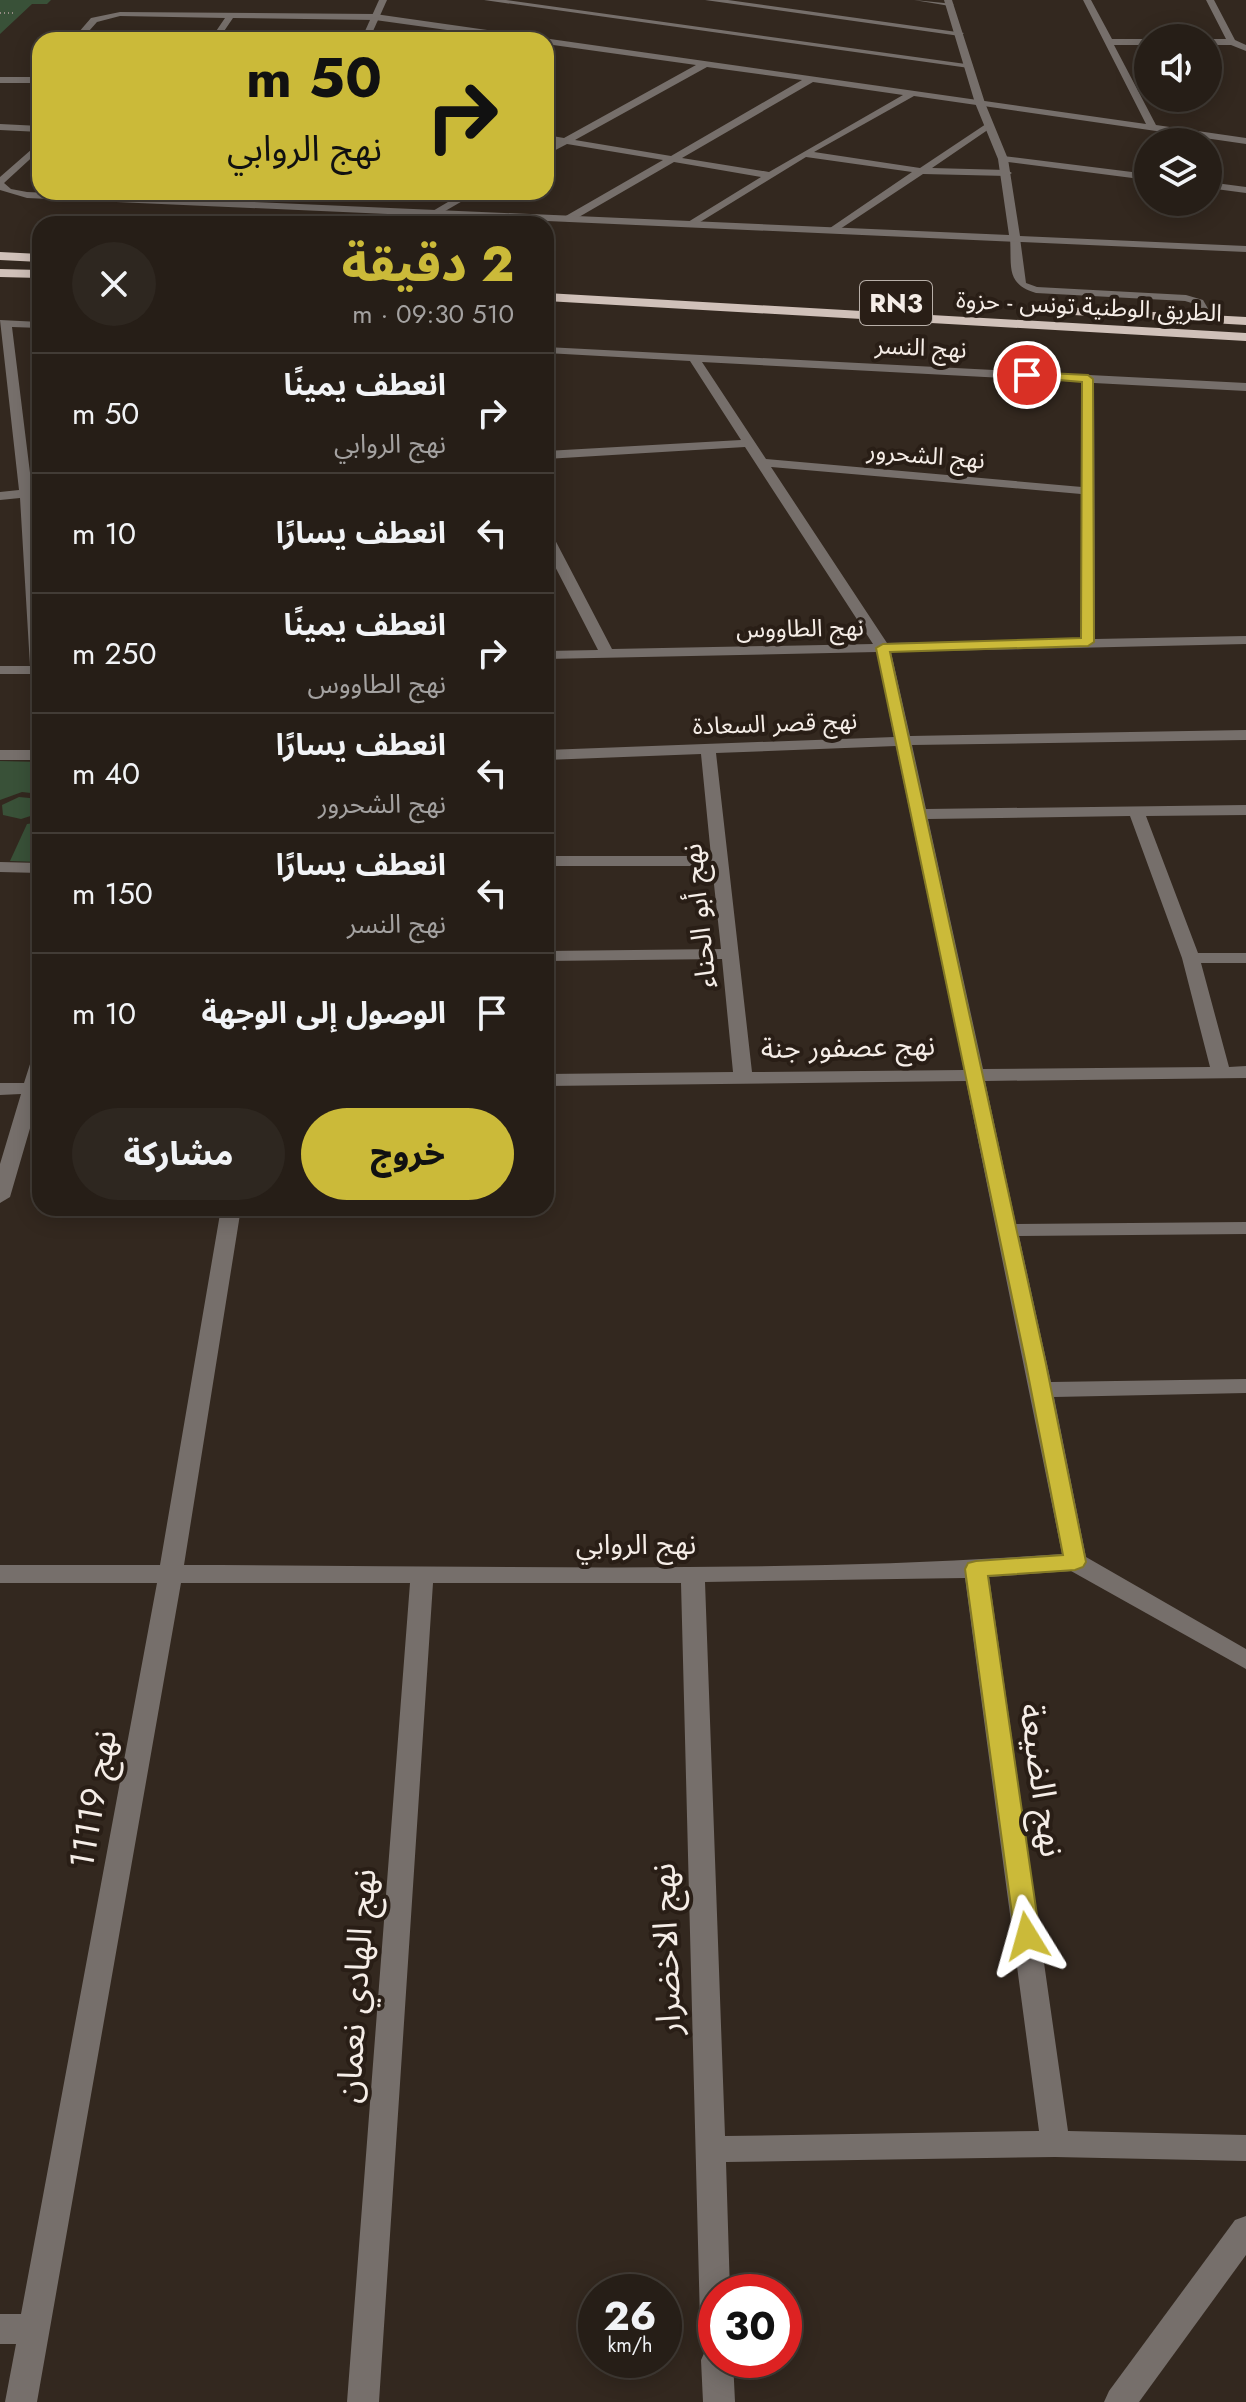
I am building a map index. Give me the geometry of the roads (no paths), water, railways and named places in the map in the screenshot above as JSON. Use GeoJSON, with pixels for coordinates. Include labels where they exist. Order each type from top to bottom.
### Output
{"type":"FeatureCollection","features":[{"type":"Feature","properties":{"kind":"highway"},"geometry":{"type":"LineString","coordinates":[[0,256],[32,258]]}},
{"type":"Feature","properties":{"kind":"highway"},"geometry":{"type":"LineString","coordinates":[[0,273],[32,274]]}},
{"type":"Feature","properties":{"kind":"highway","name":"RN3"},"geometry":{"type":"LineString","coordinates":[[554,284],[830,299]]}},
{"type":"Feature","properties":{"kind":"highway","name":"الطريق الوطنية تونس - حزوة"},"geometry":{"type":"LineString","coordinates":[[554,297],[1246,337]]}},
{"type":"Feature","properties":{"kind":"highway","name":"الطريق الوطنية تونس - حزوة"},"geometry":{"type":"LineString","coordinates":[[1034,310],[1246,321]]}},
{"type":"Feature","properties":{"kind":"street"},"geometry":{"type":"LineString","coordinates":[[368,32],[383,0]]}},
{"type":"Feature","properties":{"kind":"street"},"geometry":{"type":"LineString","coordinates":[[488,0],[679,30],[692,24],[969,65]]}},
{"type":"Feature","properties":{"kind":"street"},"geometry":{"type":"LineString","coordinates":[[918,0],[949,2],[980,103],[1007,173],[1019,282],[1028,288],[1186,298],[1199,302],[1208,319]]}},
{"type":"Feature","properties":{"kind":"street"},"geometry":{"type":"LineString","coordinates":[[1087,0],[1152,126]]}},
{"type":"Feature","properties":{"kind":"street"},"geometry":{"type":"LineString","coordinates":[[1210,0],[1232,42]]}},
{"type":"Feature","properties":{"kind":"street"},"geometry":{"type":"LineString","coordinates":[[712,4],[727,2],[960,33]]}},
{"type":"Feature","properties":{"kind":"street"},"geometry":{"type":"LineString","coordinates":[[83,32],[94,20],[108,15],[191,11],[231,15],[375,17],[488,32]]}},
{"type":"Feature","properties":{"kind":"street"},"geometry":{"type":"LineString","coordinates":[[219,32],[231,15]]}},
{"type":"Feature","properties":{"kind":"street"},"geometry":{"type":"LineString","coordinates":[[554,41],[1246,141]]}},
{"type":"Feature","properties":{"kind":"street"},"geometry":{"type":"LineString","coordinates":[[1108,42],[1134,42]]}},
{"type":"Feature","properties":{"kind":"street"},"geometry":{"type":"LineString","coordinates":[[1222,42],[1232,42],[1246,48]]}},
{"type":"Feature","properties":{"kind":"street"},"geometry":{"type":"LineString","coordinates":[[554,51],[570,43]]}},
{"type":"Feature","properties":{"kind":"street"},"geometry":{"type":"LineString","coordinates":[[644,53],[656,47]]}},
{"type":"Feature","properties":{"kind":"street"},"geometry":{"type":"LineString","coordinates":[[554,147],[707,63]]}},
{"type":"Feature","properties":{"kind":"street"},"geometry":{"type":"LineString","coordinates":[[568,219],[669,158],[813,78]]}},
{"type":"Feature","properties":{"kind":"street"},"geometry":{"type":"LineString","coordinates":[[0,80],[32,80]]}},
{"type":"Feature","properties":{"kind":"street"},"geometry":{"type":"LineString","coordinates":[[692,224],[804,154],[913,93]]}},
{"type":"Feature","properties":{"kind":"street"},"geometry":{"type":"LineString","coordinates":[[834,230],[989,125]]}},
{"type":"Feature","properties":{"kind":"street"},"geometry":{"type":"LineString","coordinates":[[0,127],[32,129]]}},
{"type":"Feature","properties":{"kind":"street"},"geometry":{"type":"LineString","coordinates":[[554,139],[770,175]]}},
{"type":"Feature","properties":{"kind":"street"},"geometry":{"type":"LineString","coordinates":[[32,153],[0,183],[8,191],[32,195]]}},
{"type":"Feature","properties":{"kind":"street"},"geometry":{"type":"LineString","coordinates":[[804,154],[923,171],[1007,173]]}},
{"type":"Feature","properties":{"kind":"street"},"geometry":{"type":"LineString","coordinates":[[1003,159],[1134,175]]}},
{"type":"Feature","properties":{"kind":"street"},"geometry":{"type":"LineString","coordinates":[[1222,187],[1246,190]]}},
{"type":"Feature","properties":{"kind":"street"},"geometry":{"type":"LineString","coordinates":[[136,200],[511,216]]}},
{"type":"Feature","properties":{"kind":"street"},"geometry":{"type":"LineString","coordinates":[[436,212],[458,200]]}},
{"type":"Feature","properties":{"kind":"street"},"geometry":{"type":"LineString","coordinates":[[554,218],[1246,249]]}},
{"type":"Feature","properties":{"kind":"street"},"geometry":{"type":"LineString","coordinates":[[32,325],[3,323],[32,487]]}},
{"type":"Feature","properties":{"kind":"street","name":"نهج النسر"},"geometry":{"type":"LineString","coordinates":[[554,350],[1246,387]]}},
{"type":"Feature","properties":{"kind":"street"},"geometry":{"type":"LineString","coordinates":[[693,357],[883,648],[1042,1390],[1075,1562],[1246,1660]]}},
{"type":"Feature","properties":{"kind":"street"},"geometry":{"type":"LineString","coordinates":[[1088,379],[1088,642]]}},
{"type":"Feature","properties":{"kind":"street"},"geometry":{"type":"LineString","coordinates":[[554,455],[747,443]]}},
{"type":"Feature","properties":{"kind":"street","name":"نهج الشحرور"},"geometry":{"type":"LineString","coordinates":[[760,462],[1088,491]]}},
{"type":"Feature","properties":{"kind":"street"},"geometry":{"type":"LineString","coordinates":[[0,496],[32,493]]}},
{"type":"Feature","properties":{"kind":"street"},"geometry":{"type":"LineString","coordinates":[[554,551],[607,653]]}},
{"type":"Feature","properties":{"kind":"street","name":"نهج الطاووس"},"geometry":{"type":"LineString","coordinates":[[554,655],[1246,640]]}},
{"type":"Feature","properties":{"kind":"street"},"geometry":{"type":"LineString","coordinates":[[0,670],[32,670]]}},
{"type":"Feature","properties":{"kind":"street","name":"نهج قصر السعادة"},"geometry":{"type":"LineString","coordinates":[[554,755],[903,741],[1246,735]]}},
{"type":"Feature","properties":{"kind":"street","name":"نهج أبو الحناء"},"geometry":{"type":"LineString","coordinates":[[708,750],[743,1076]]}},
{"type":"Feature","properties":{"kind":"street"},"geometry":{"type":"LineString","coordinates":[[0,755],[32,755]]}},
{"type":"Feature","properties":{"kind":"street"},"geometry":{"type":"LineString","coordinates":[[920,814],[1246,810]]}},
{"type":"Feature","properties":{"kind":"street"},"geometry":{"type":"LineString","coordinates":[[1136,812],[1191,958],[1221,1072]]}},
{"type":"Feature","properties":{"kind":"street"},"geometry":{"type":"LineString","coordinates":[[554,861],[719,861]]}},
{"type":"Feature","properties":{"kind":"street"},"geometry":{"type":"LineString","coordinates":[[0,867],[32,868]]}},
{"type":"Feature","properties":{"kind":"street"},"geometry":{"type":"LineString","coordinates":[[554,956],[728,954]]}},
{"type":"Feature","properties":{"kind":"street"},"geometry":{"type":"LineString","coordinates":[[1191,958],[1246,958]]}},
{"type":"Feature","properties":{"kind":"street","name":"نهج عصفور جنة"},"geometry":{"type":"LineString","coordinates":[[554,1080],[1246,1072]]}},
{"type":"Feature","properties":{"kind":"street"},"geometry":{"type":"LineString","coordinates":[[0,1089],[32,1088]]}},
{"type":"Feature","properties":{"kind":"street"},"geometry":{"type":"LineString","coordinates":[[0,1197],[32,1100]]}},
{"type":"Feature","properties":{"kind":"street","name":"نهج 11119"},"geometry":{"type":"LineString","coordinates":[[21,2402],[171,1572],[230,1216]]}},
{"type":"Feature","properties":{"kind":"street"},"geometry":{"type":"LineString","coordinates":[[1008,1230],[1246,1228]]}},
{"type":"Feature","properties":{"kind":"street"},"geometry":{"type":"LineString","coordinates":[[1042,1390],[1246,1386]]}},
{"type":"Feature","properties":{"kind":"street","name":"نهج الروابي"},"geometry":{"type":"LineString","coordinates":[[0,1574],[693,1574],[976,1569],[1075,1562]]}},
{"type":"Feature","properties":{"kind":"street","name":"نهج الضيعة"},"geometry":{"type":"LineString","coordinates":[[976,1569],[1055,2144]]}},
{"type":"Feature","properties":{"kind":"street","name":"نهج الاخضرار"},"geometry":{"type":"LineString","coordinates":[[693,1574],[715,2274]]}},
{"type":"Feature","properties":{"kind":"street","name":"نهج الهادي نعمان"},"geometry":{"type":"LineString","coordinates":[[363,2402],[422,1575]]}},
{"type":"Feature","properties":{"kind":"street"},"geometry":{"type":"LineString","coordinates":[[711,2149],[1055,2144],[1246,2148]]}},
{"type":"Feature","properties":{"kind":"street"},"geometry":{"type":"LineString","coordinates":[[1120,2402],[1246,2230]]}},
{"type":"Feature","properties":{"kind":"street"},"geometry":{"type":"LineString","coordinates":[[0,2329],[33,2329]]}},
{"type":"Feature","properties":{"kind":"street"},"geometry":{"type":"LineString","coordinates":[[718,2378],[719,2402]]}}]}
